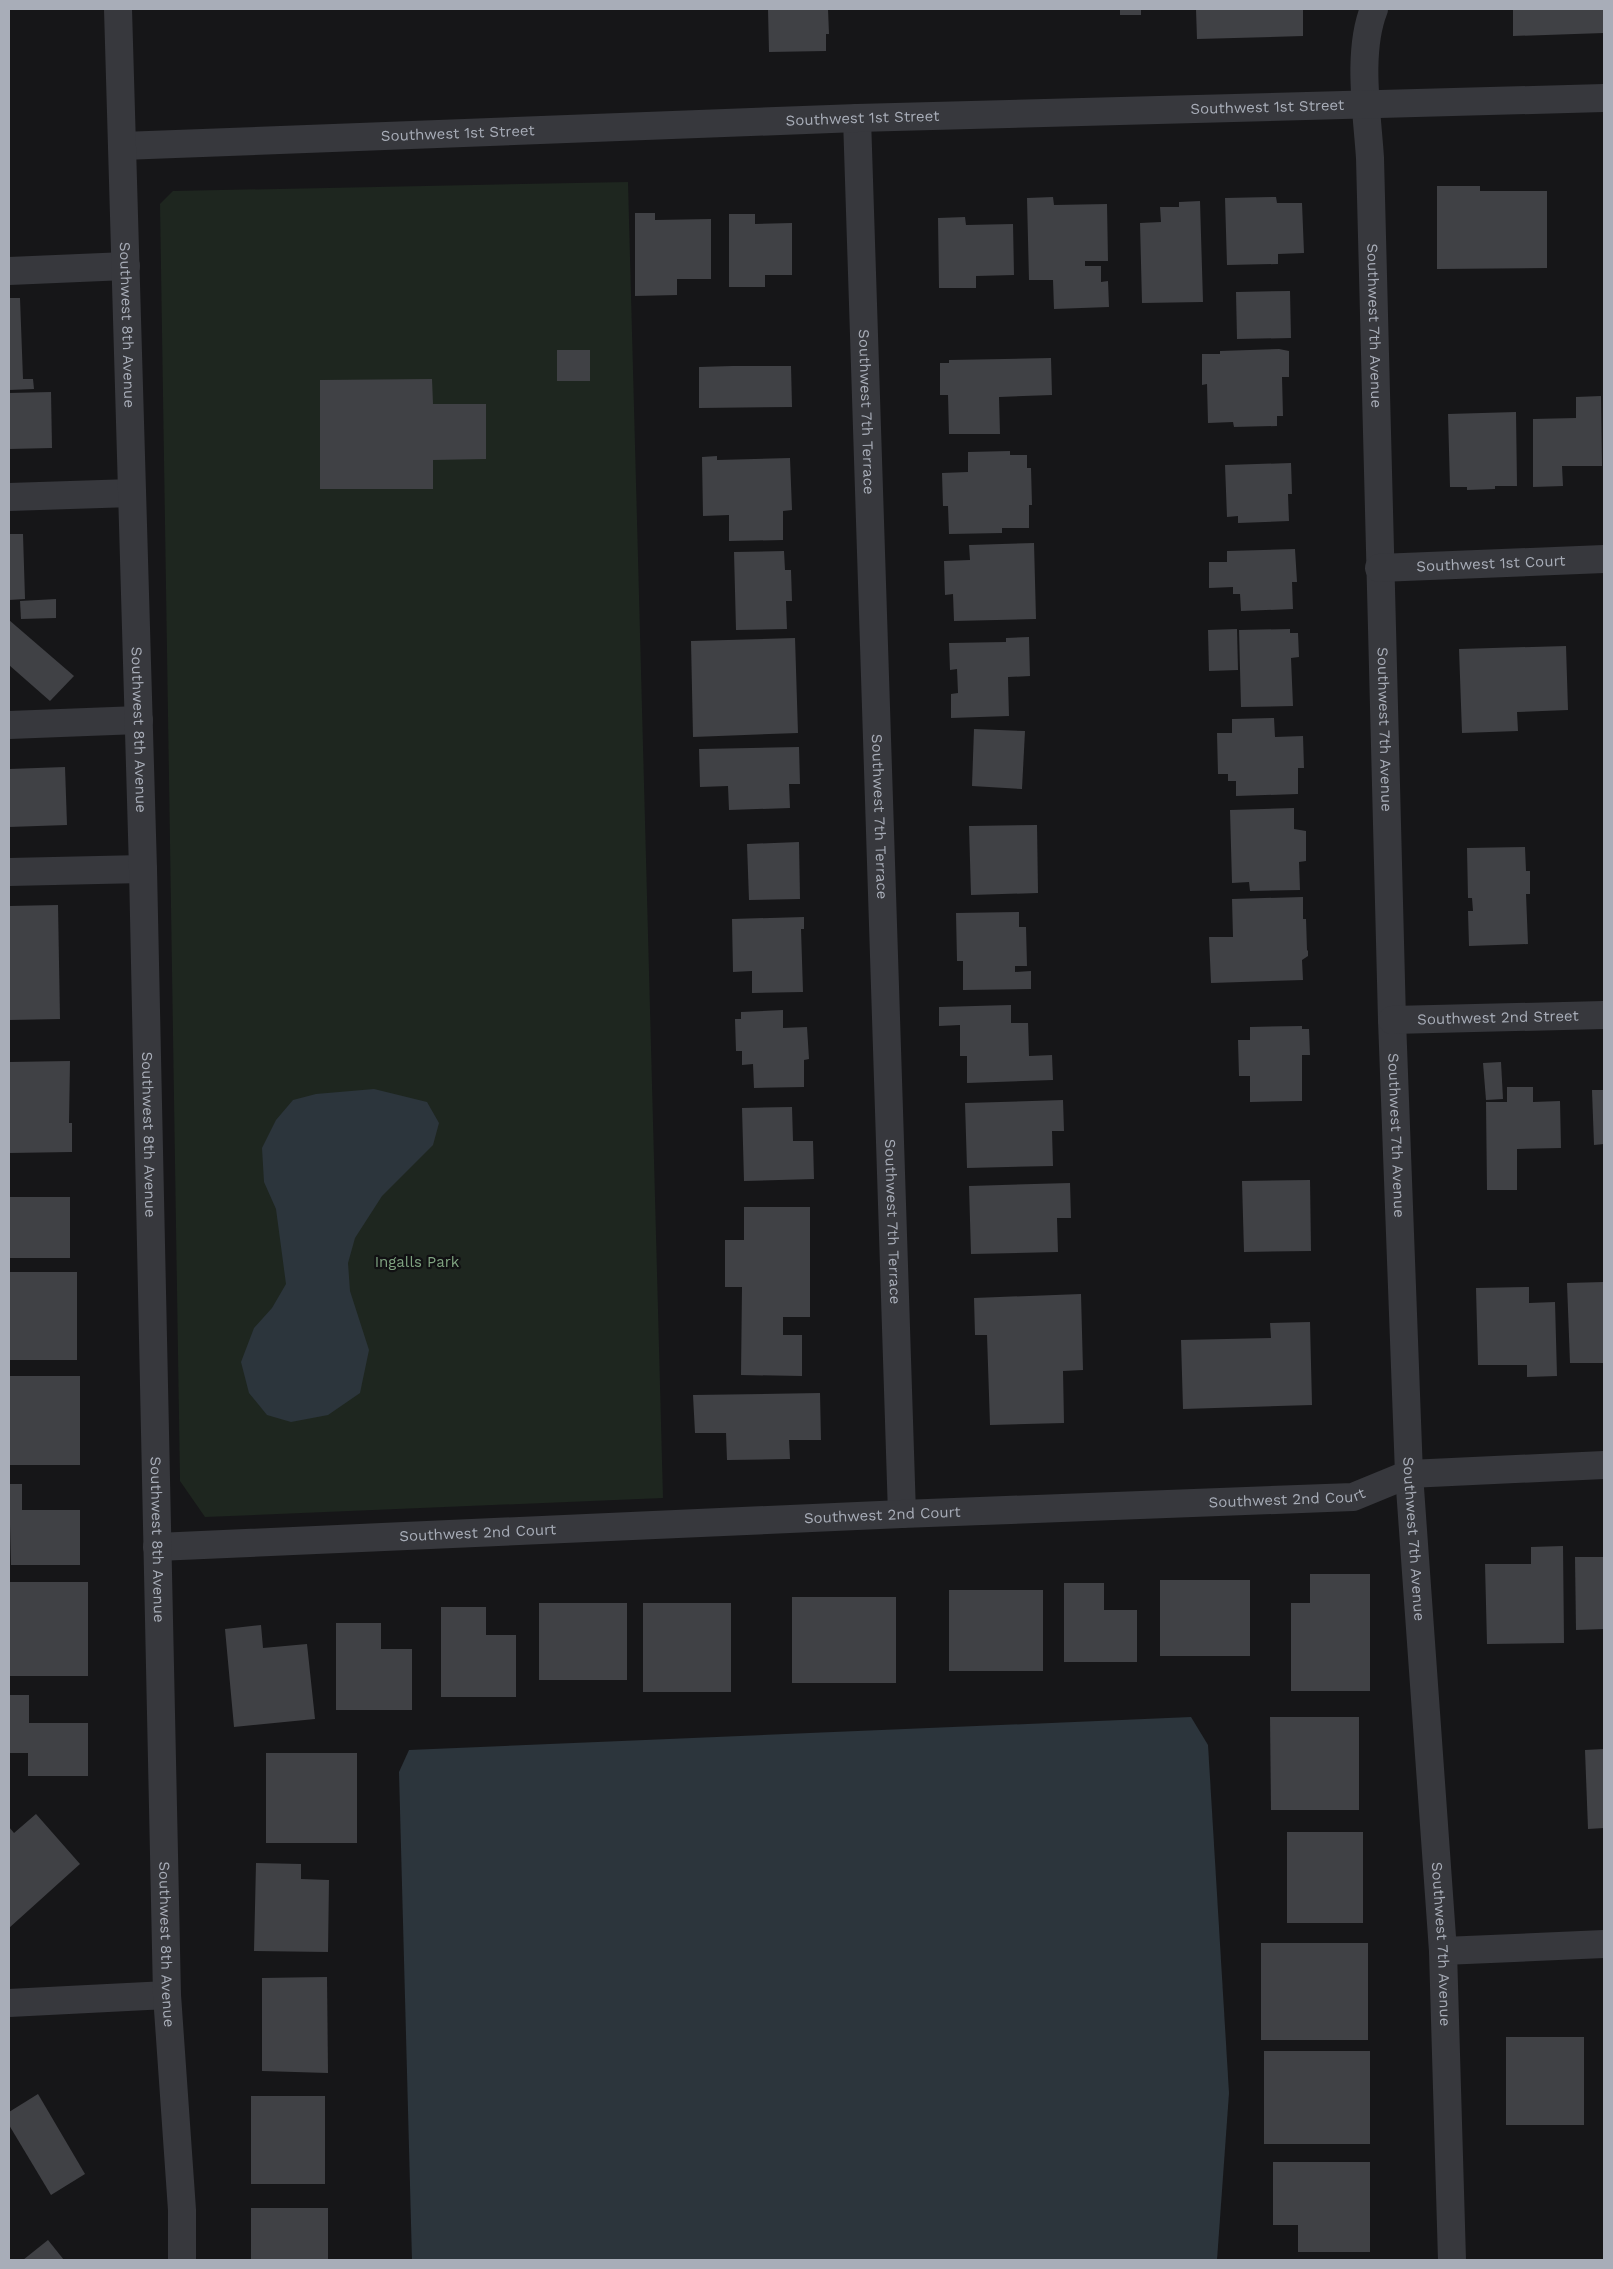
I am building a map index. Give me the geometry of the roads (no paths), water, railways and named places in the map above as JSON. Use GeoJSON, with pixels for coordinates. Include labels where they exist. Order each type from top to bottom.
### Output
{"type":"FeatureCollection","features":[{"type":"Feature","properties":{"kind":"street","name":"Southwest 8th Avenue"},"geometry":{"type":"LineString","coordinates":[[118,9],[143,869],[167,1995],[182,2210],[182,2260]]}},
{"type":"Feature","properties":{"kind":"street","name":"Southwest 7th Avenue"},"geometry":{"type":"LineString","coordinates":[[1374,9],[1368,24],[1365,46],[1366,105],[1370,158],[1392,1020],[1409,1474],[1443,1951],[1452,2260]]}},
{"type":"Feature","properties":{"kind":"street","name":"Southwest 1st Street"},"geometry":{"type":"LineString","coordinates":[[122,146],[857,118],[1604,98]]}},
{"type":"Feature","properties":{"kind":"street","name":"Southwest 7th Terrace"},"geometry":{"type":"LineString","coordinates":[[857,118],[902,1514]]}},
{"type":"Feature","properties":{"kind":"street"},"geometry":{"type":"LineString","coordinates":[[9,271],[126,266]]}},
{"type":"Feature","properties":{"kind":"street"},"geometry":{"type":"LineString","coordinates":[[9,497],[132,493]]}},
{"type":"Feature","properties":{"kind":"street","name":"Southwest 1st Court"},"geometry":{"type":"LineString","coordinates":[[1379,568],[1604,559]]}},
{"type":"Feature","properties":{"kind":"street"},"geometry":{"type":"LineString","coordinates":[[9,725],[139,720]]}},
{"type":"Feature","properties":{"kind":"street"},"geometry":{"type":"LineString","coordinates":[[9,872],[143,869]]}},
{"type":"Feature","properties":{"kind":"street","name":"Southwest 2nd Street"},"geometry":{"type":"LineString","coordinates":[[1392,1020],[1604,1015]]}},
{"type":"Feature","properties":{"kind":"street","name":"Southwest 2nd Court"},"geometry":{"type":"LineString","coordinates":[[158,1547],[902,1514],[1353,1497],[1409,1474],[1604,1465]]}},
{"type":"Feature","properties":{"kind":"street"},"geometry":{"type":"LineString","coordinates":[[1443,1951],[1604,1944]]}},
{"type":"Feature","properties":{"kind":"street"},"geometry":{"type":"LineString","coordinates":[[9,2003],[167,1995]]}},
{"type":"Feature","properties":{"kind":"park label","name":"Ingalls Park"},"geometry":{"type":"Point","coordinates":[417,1262]}}]}
